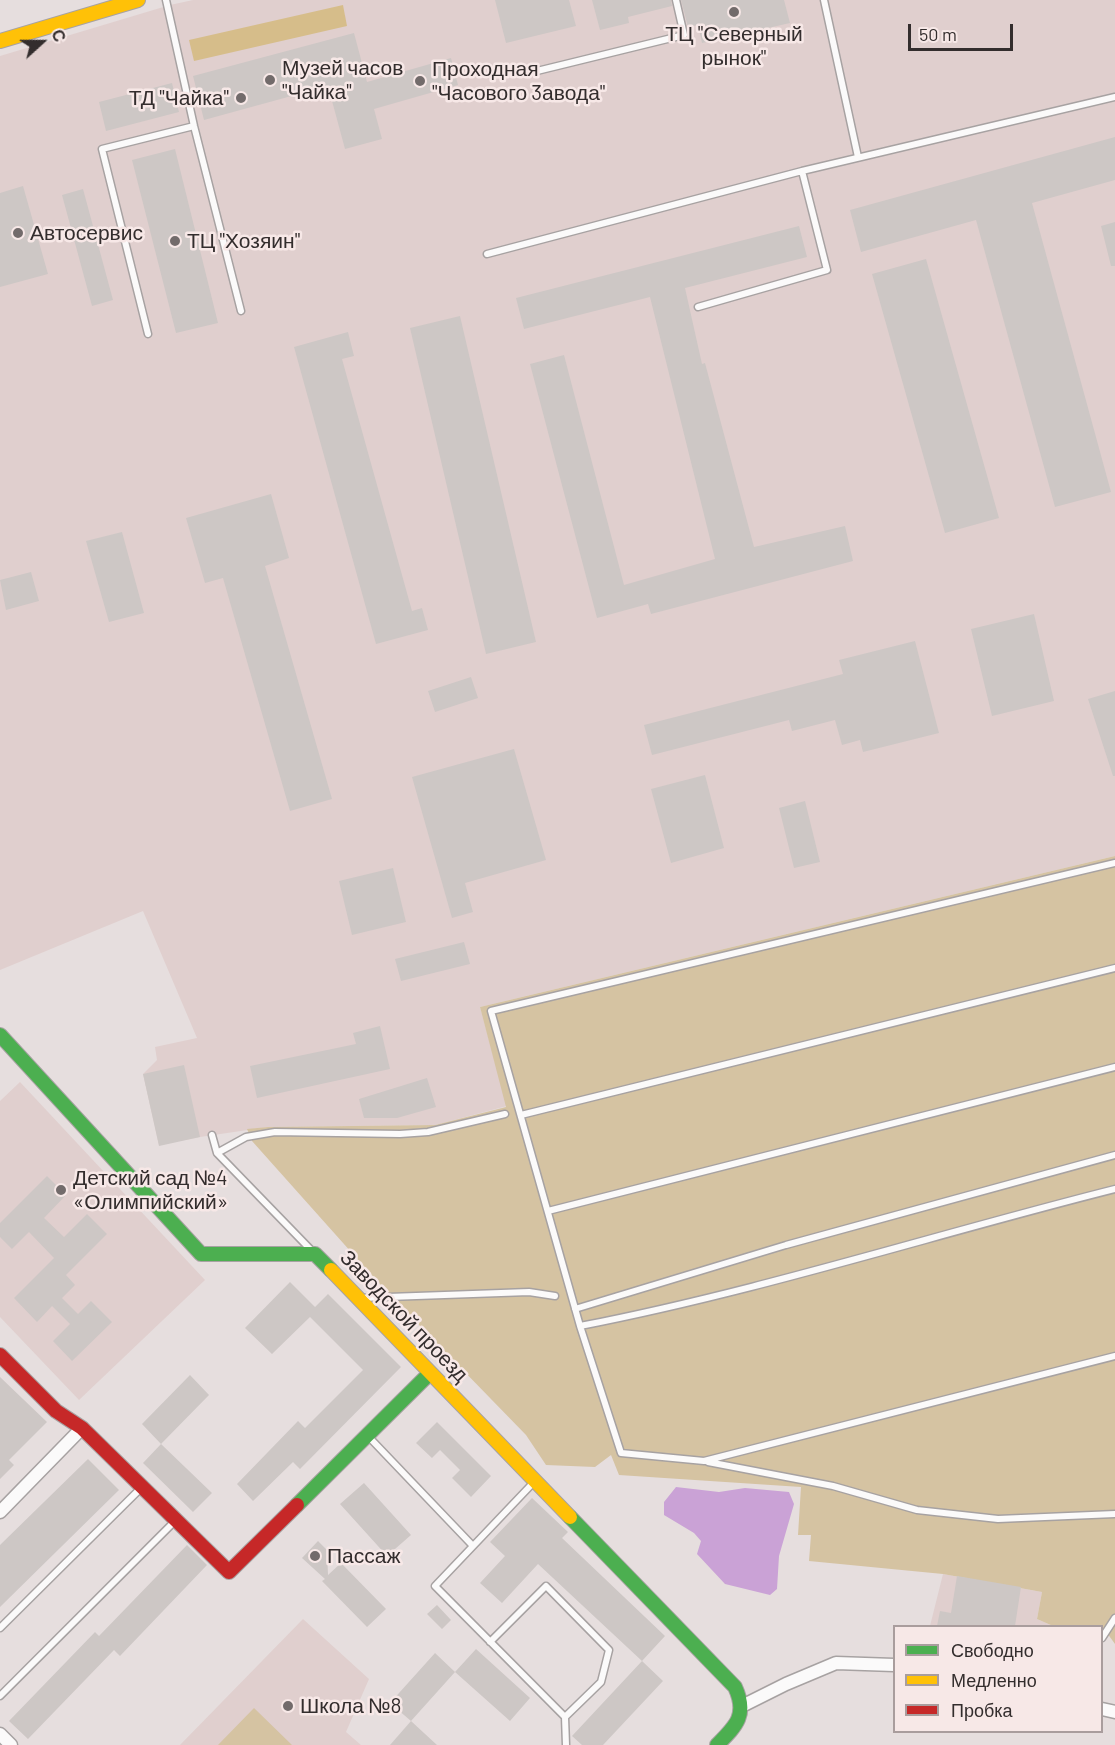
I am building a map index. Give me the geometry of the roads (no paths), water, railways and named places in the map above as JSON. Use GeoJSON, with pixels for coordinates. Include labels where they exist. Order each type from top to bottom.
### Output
{"type":"FeatureCollection","features":[{"type":"Feature","properties":{"kind":"street"},"geometry":{"type":"LineString","coordinates":[[0,41],[138,0]]}},
{"type":"Feature","properties":{"kind":"street","name":"Заводской проезд"},"geometry":{"type":"LineString","coordinates":[[0,1035],[201,1254],[315,1254],[731,1683],[741,1697],[742,1707]]}},
{"type":"Feature","properties":{"kind":"street"},"geometry":{"type":"LineString","coordinates":[[0,1355],[56,1411],[82,1428],[228,1572],[429,1373]]}},
{"type":"Feature","properties":{"kind":"street"},"geometry":{"type":"LineString","coordinates":[[0,1512],[82,1428]]}},
{"type":"Feature","properties":{"kind":"street"},"geometry":{"type":"LineString","coordinates":[[717,1745],[737,1723],[742,1707],[786,1684],[836,1663],[893,1665]]}},
{"type":"Feature","properties":{"kind":"street"},"geometry":{"type":"LineString","coordinates":[[0,1734],[11,1745]]}},
{"type":"Feature","properties":{"kind":"lane"},"geometry":{"type":"LineString","coordinates":[[166,0],[194,126],[241,311]]}},
{"type":"Feature","properties":{"kind":"lane"},"geometry":{"type":"LineString","coordinates":[[537,71],[684,35],[676,0]]}},
{"type":"Feature","properties":{"kind":"lane"},"geometry":{"type":"LineString","coordinates":[[824,0],[858,157]]}},
{"type":"Feature","properties":{"kind":"lane"},"geometry":{"type":"LineString","coordinates":[[488,254],[802,171],[1115,97]]}},
{"type":"Feature","properties":{"kind":"lane"},"geometry":{"type":"LineString","coordinates":[[148,334],[102,149],[194,126]]}},
{"type":"Feature","properties":{"kind":"lane"},"geometry":{"type":"LineString","coordinates":[[698,306],[827,270],[802,171]]}},
{"type":"Feature","properties":{"kind":"lane"},"geometry":{"type":"LineString","coordinates":[[1115,864],[491,1011],[575,1309],[621,1454],[704,1461],[833,1486],[916,1510],[998,1519],[1115,1514]]}},
{"type":"Feature","properties":{"kind":"lane"},"geometry":{"type":"LineString","coordinates":[[521,1115],[1115,968]]}},
{"type":"Feature","properties":{"kind":"lane"},"geometry":{"type":"LineString","coordinates":[[548,1211],[1115,1067]]}},
{"type":"Feature","properties":{"kind":"lane"},"geometry":{"type":"LineString","coordinates":[[217,1153],[246,1137],[275,1132],[400,1134],[428,1132],[505,1114]]}},
{"type":"Feature","properties":{"kind":"lane"},"geometry":{"type":"LineString","coordinates":[[212,1135],[217,1153],[315,1254]]}},
{"type":"Feature","properties":{"kind":"lane"},"geometry":{"type":"LineString","coordinates":[[575,1309],[786,1245],[1115,1155]]}},
{"type":"Feature","properties":{"kind":"lane"},"geometry":{"type":"LineString","coordinates":[[580,1326],[663,1310],[1115,1189]]}},
{"type":"Feature","properties":{"kind":"lane"},"geometry":{"type":"LineString","coordinates":[[357,1298],[529,1292],[555,1296]]}},
{"type":"Feature","properties":{"kind":"lane"},"geometry":{"type":"LineString","coordinates":[[704,1461],[1115,1356]]}},
{"type":"Feature","properties":{"kind":"lane"},"geometry":{"type":"LineString","coordinates":[[367,1435],[474,1546]]}},
{"type":"Feature","properties":{"kind":"lane"},"geometry":{"type":"LineString","coordinates":[[535,1482],[435,1586],[565,1717],[566,1745]]}},
{"type":"Feature","properties":{"kind":"lane"},"geometry":{"type":"LineString","coordinates":[[0,1628],[141,1488]]}},
{"type":"Feature","properties":{"kind":"lane"},"geometry":{"type":"LineString","coordinates":[[0,1696],[176,1521]]}},
{"type":"Feature","properties":{"kind":"lane"},"geometry":{"type":"LineString","coordinates":[[490,1642],[546,1586],[609,1650],[601,1682],[565,1717]]}},
{"type":"Feature","properties":{"kind":"lane"},"geometry":{"type":"LineString","coordinates":[[1112,1627],[1115,1618]]}},
{"type":"Feature","properties":{"kind":"place","name":"ТЦ \"Северный рынок\""},"geometry":{"type":"Point","coordinates":[734,12]}},
{"type":"Feature","properties":{"kind":"place","name":"Музей часов \"Чайка\""},"geometry":{"type":"Point","coordinates":[270,80]}},
{"type":"Feature","properties":{"kind":"place","name":"Проходная \"Часового 3авода\""},"geometry":{"type":"Point","coordinates":[420,81]}},
{"type":"Feature","properties":{"kind":"place","name":"ТД \"Чайка\""},"geometry":{"type":"Point","coordinates":[241,98]}},
{"type":"Feature","properties":{"kind":"place","name":"Автосервис"},"geometry":{"type":"Point","coordinates":[18,233]}},
{"type":"Feature","properties":{"kind":"place","name":"ТЦ \"Хозяин\""},"geometry":{"type":"Point","coordinates":[175,241]}},
{"type":"Feature","properties":{"kind":"place","name":"Детский сад №4 «Олимпийский»"},"geometry":{"type":"Point","coordinates":[61,1190]}},
{"type":"Feature","properties":{"kind":"place","name":"Пассаж"},"geometry":{"type":"Point","coordinates":[315,1556]}},
{"type":"Feature","properties":{"kind":"place","name":"Школа №8"},"geometry":{"type":"Point","coordinates":[288,1706]}}]}
